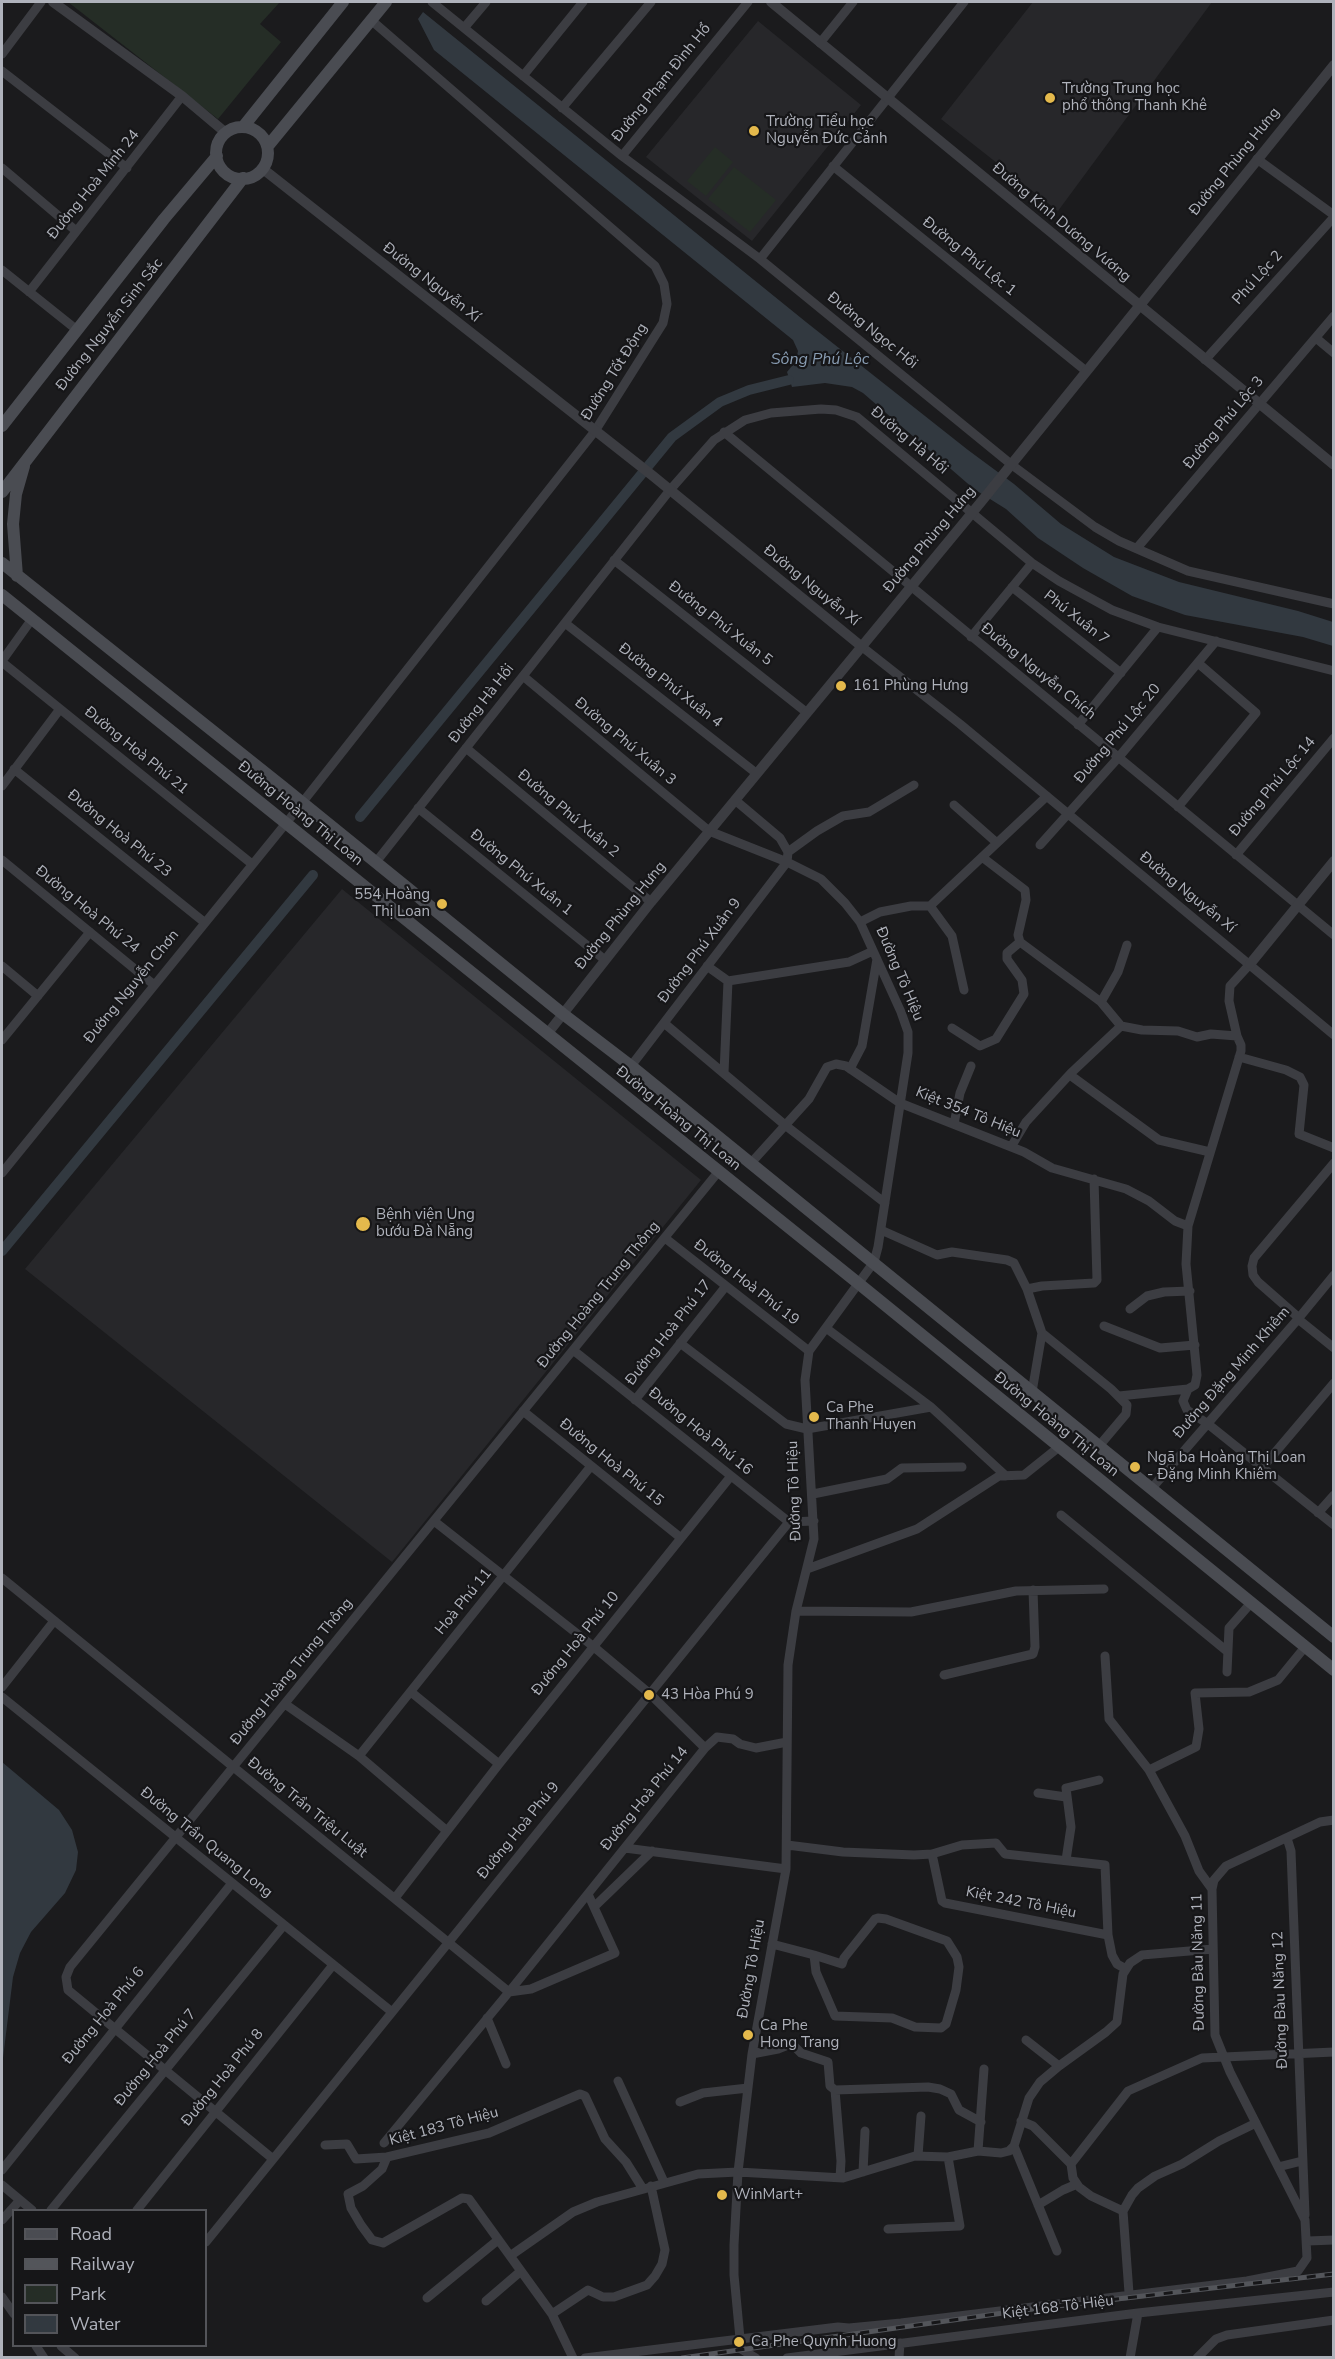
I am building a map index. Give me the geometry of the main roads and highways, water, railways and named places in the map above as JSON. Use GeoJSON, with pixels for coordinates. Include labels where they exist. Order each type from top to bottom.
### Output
{"type":"FeatureCollection","features":[{"type":"Feature","properties":{"kind":"main road"},"geometry":{"type":"LineString","coordinates":[[243,127],[261,134],[268,146],[268,158],[263,169],[251,177],[236,178],[223,170],[217,156],[217,148],[226,133],[243,127],[343,2]]}},
{"type":"Feature","properties":{"kind":"main road"},"geometry":{"type":"LineString","coordinates":[[268,146],[386,2]]}},
{"type":"Feature","properties":{"kind":"main road","name":"Đường Nguyễn Sinh Sắc"},"geometry":{"type":"LineString","coordinates":[[2,426],[164,219],[217,156]]}},
{"type":"Feature","properties":{"kind":"main road","name":"Đường Nguyễn Sinh Sắc"},"geometry":{"type":"LineString","coordinates":[[2,492],[243,178]]}},
{"type":"Feature","properties":{"kind":"main road"},"geometry":{"type":"LineString","coordinates":[[16,576],[13,524],[16,494],[27,457]]}},
{"type":"Feature","properties":{"kind":"main road","name":"Đường Hoàng Thị Loan"},"geometry":{"type":"LineString","coordinates":[[2,563],[563,1014],[631,1066],[1334,1637]]}},
{"type":"Feature","properties":{"kind":"main road","name":"Đường Hoàng Thị Loan"},"geometry":{"type":"LineString","coordinates":[[3,597],[548,1033],[1334,1670]]}},
{"type":"Feature","properties":{"kind":"water","name":"Sông Phú Lộc"},"geometry":{"type":"Polygon","coordinates":[[[423,12],[806,322],[1014,484],[1061,524],[1114,557],[1179,582],[1298,611],[1333,622],[1333,646],[1303,637],[1185,615],[1132,596],[1083,568],[1038,538],[1006,509],[974,489],[863,393],[852,387],[825,383],[792,387],[787,372],[796,361],[798,351],[793,340],[434,50],[418,19],[423,12]]]}},
{"type":"Feature","properties":{"kind":"water"},"geometry":{"type":"Polygon","coordinates":[[[2,1762],[59,1810],[72,1830],[78,1852],[76,1870],[65,1893],[31,1932],[20,1953],[13,1977],[2,2066],[2,1762]]]}},
{"type":"Feature","properties":{"kind":"waterway"},"geometry":{"type":"LineString","coordinates":[[360,817],[672,437],[720,402],[749,390],[789,380]]}},
{"type":"Feature","properties":{"kind":"waterway"},"geometry":{"type":"LineString","coordinates":[[2,1251],[313,875]]}},
{"type":"Feature","properties":{"kind":"railway"},"geometry":{"type":"LineString","coordinates":[[682,2358],[1039,2308],[1334,2274]]}},
{"type":"Feature","properties":{"kind":"place","name":"Trường Trung học phổ thông Thanh Khê"},"geometry":{"type":"Point","coordinates":[1050,98]}},
{"type":"Feature","properties":{"kind":"place","name":"Trường Tiểu học Nguyễn Đức Cảnh"},"geometry":{"type":"Point","coordinates":[754,131]}},
{"type":"Feature","properties":{"kind":"place","name":"161 Phùng Hưng"},"geometry":{"type":"Point","coordinates":[841,686]}},
{"type":"Feature","properties":{"kind":"place","name":"554 Hoàng Thị Loan"},"geometry":{"type":"Point","coordinates":[442,904]}},
{"type":"Feature","properties":{"kind":"place","name":"Bệnh viện Ung bướu Đà Nẵng"},"geometry":{"type":"Point","coordinates":[363,1224]}},
{"type":"Feature","properties":{"kind":"place","name":"Ca Phe Thanh Huyen"},"geometry":{"type":"Point","coordinates":[814,1417]}},
{"type":"Feature","properties":{"kind":"place","name":"Ngã ba Hoàng Thị Loan - Đặng Minh Khiêm"},"geometry":{"type":"Point","coordinates":[1135,1467]}},
{"type":"Feature","properties":{"kind":"place","name":"43 Hòa Phú 9"},"geometry":{"type":"Point","coordinates":[649,1695]}},
{"type":"Feature","properties":{"kind":"place","name":"Ca Phe Hong Trang"},"geometry":{"type":"Point","coordinates":[748,2035]}},
{"type":"Feature","properties":{"kind":"place","name":"WinMart+"},"geometry":{"type":"Point","coordinates":[722,2195]}},
{"type":"Feature","properties":{"kind":"place","name":"Ca Phe Quynh Huong"},"geometry":{"type":"Point","coordinates":[739,2342]}}]}
